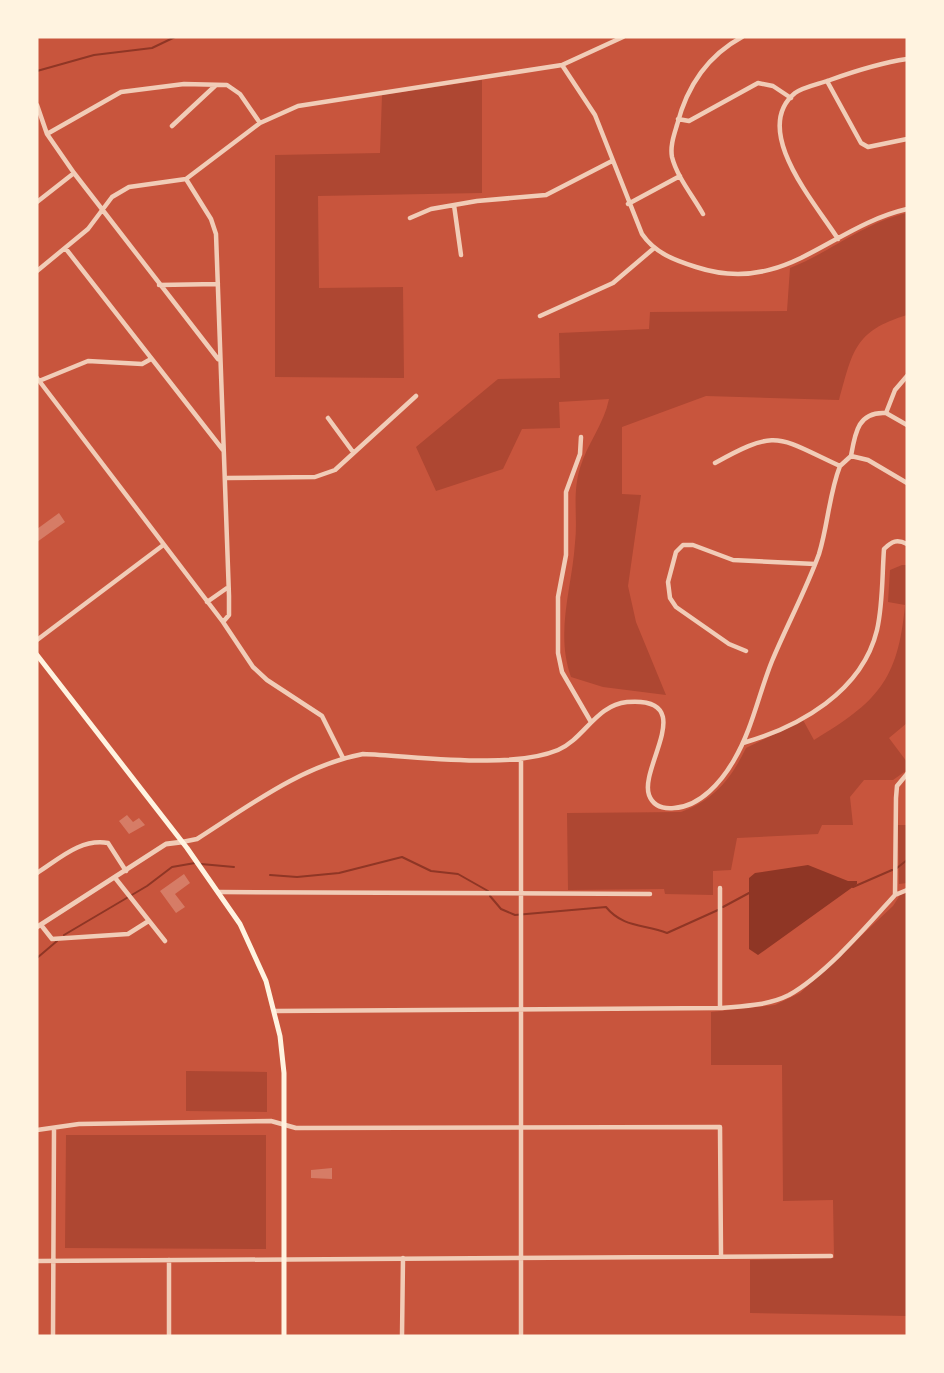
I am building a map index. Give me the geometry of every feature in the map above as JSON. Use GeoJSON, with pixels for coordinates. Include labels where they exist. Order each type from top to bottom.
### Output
{"type":"FeatureCollection","features":[{"type":"Feature","properties":{"kind":"main road"},"geometry":{"type":"LineString","coordinates":[[38,658],[219,892],[254,952],[275,1011],[283,1061],[284,1336]]}},
{"type":"Feature","properties":{"kind":"street"},"geometry":{"type":"LineString","coordinates":[[37,271],[88,229],[101,208],[112,197],[128,187],[186,180],[260,123],[298,106],[562,65],[623,37]]}},
{"type":"Feature","properties":{"kind":"street"},"geometry":{"type":"LineString","coordinates":[[703,214],[680,176],[672,156],[672,143],[684,96],[720,48],[743,37]]}},
{"type":"Feature","properties":{"kind":"street"},"geometry":{"type":"LineString","coordinates":[[838,239],[782,149],[778,126],[782,109],[795,92],[871,66],[907,59]]}},
{"type":"Feature","properties":{"kind":"street"},"geometry":{"type":"LineString","coordinates":[[562,65],[595,115],[628,204],[642,234],[653,249],[713,272],[742,275],[802,260],[867,221],[907,209]]}},
{"type":"Feature","properties":{"kind":"street"},"geometry":{"type":"LineString","coordinates":[[827,81],[861,144],[868,147],[907,139]]}},
{"type":"Feature","properties":{"kind":"street"},"geometry":{"type":"LineString","coordinates":[[678,119],[689,121],[758,83],[773,86],[791,98]]}},
{"type":"Feature","properties":{"kind":"street"},"geometry":{"type":"LineString","coordinates":[[172,126],[217,85]]}},
{"type":"Feature","properties":{"kind":"street"},"geometry":{"type":"LineString","coordinates":[[47,134],[121,92],[157,86],[227,85],[240,94],[260,123]]}},
{"type":"Feature","properties":{"kind":"street"},"geometry":{"type":"LineString","coordinates":[[37,105],[47,134],[74,173],[220,361]]}},
{"type":"Feature","properties":{"kind":"street"},"geometry":{"type":"LineString","coordinates":[[411,218],[454,205],[546,195],[612,161]]}},
{"type":"Feature","properties":{"kind":"street"},"geometry":{"type":"LineString","coordinates":[[37,202],[74,173]]}},
{"type":"Feature","properties":{"kind":"street"},"geometry":{"type":"LineString","coordinates":[[628,204],[680,176]]}},
{"type":"Feature","properties":{"kind":"street"},"geometry":{"type":"LineString","coordinates":[[186,180],[211,219],[216,234],[229,615],[223,622]]}},
{"type":"Feature","properties":{"kind":"street"},"geometry":{"type":"LineString","coordinates":[[454,205],[461,255]]}},
{"type":"Feature","properties":{"kind":"street"},"geometry":{"type":"LineString","coordinates":[[66,248],[223,451]]}},
{"type":"Feature","properties":{"kind":"street"},"geometry":{"type":"LineString","coordinates":[[540,316],[612,283],[653,249]]}},
{"type":"Feature","properties":{"kind":"street"},"geometry":{"type":"LineString","coordinates":[[159,285],[218,284]]}},
{"type":"Feature","properties":{"kind":"street"},"geometry":{"type":"LineString","coordinates":[[151,359],[142,364],[88,361],[38,379],[162,546],[223,622],[253,667],[267,680],[322,716],[343,758]]}},
{"type":"Feature","properties":{"kind":"street"},"geometry":{"type":"LineString","coordinates":[[886,413],[895,390],[907,376]]}},
{"type":"Feature","properties":{"kind":"street"},"geometry":{"type":"LineString","coordinates":[[226,478],[315,477],[335,470],[416,396]]}},
{"type":"Feature","properties":{"kind":"street"},"geometry":{"type":"LineString","coordinates":[[147,922],[128,934],[52,939],[39,926],[166,844],[197,839],[303,774],[343,758],[363,754],[521,760],[558,750],[574,741],[591,722],[612,706],[626,702],[649,705],[659,712],[664,723],[662,740],[648,781],[648,793],[653,803],[664,808],[691,804],[720,780],[742,743],[772,662],[815,564],[840,466],[851,456],[855,430],[863,418],[875,412],[886,413],[907,425]]}},
{"type":"Feature","properties":{"kind":"street"},"geometry":{"type":"LineString","coordinates":[[328,418],[354,452]]}},
{"type":"Feature","properties":{"kind":"street"},"geometry":{"type":"LineString","coordinates":[[581,437],[580,454],[566,492],[566,555],[558,597],[558,653],[562,673],[591,722]]}},
{"type":"Feature","properties":{"kind":"street"},"geometry":{"type":"LineString","coordinates":[[715,463],[754,441],[772,438],[784,440],[840,466]]}},
{"type":"Feature","properties":{"kind":"street"},"geometry":{"type":"LineString","coordinates":[[851,456],[869,460],[907,483]]}},
{"type":"Feature","properties":{"kind":"street"},"geometry":{"type":"LineString","coordinates":[[742,743],[769,736],[813,711],[847,686],[870,650],[877,630],[884,549],[890,542],[899,540],[907,544]]}},
{"type":"Feature","properties":{"kind":"street"},"geometry":{"type":"LineString","coordinates":[[746,651],[729,644],[676,607],[670,598],[668,582],[676,552],[683,545],[693,545],[733,560],[815,564]]}},
{"type":"Feature","properties":{"kind":"street"},"geometry":{"type":"LineString","coordinates":[[37,640],[162,546]]}},
{"type":"Feature","properties":{"kind":"street"},"geometry":{"type":"LineString","coordinates":[[206,603],[227,588]]}},
{"type":"Feature","properties":{"kind":"street"},"geometry":{"type":"LineString","coordinates":[[521,760],[521,1336]]}},
{"type":"Feature","properties":{"kind":"street"},"geometry":{"type":"LineString","coordinates":[[895,895],[897,786],[907,774]]}},
{"type":"Feature","properties":{"kind":"street"},"geometry":{"type":"LineString","coordinates":[[37,873],[85,843],[97,841],[108,842],[126,872]]}},
{"type":"Feature","properties":{"kind":"street"},"geometry":{"type":"LineString","coordinates":[[116,878],[147,922],[165,942]]}},
{"type":"Feature","properties":{"kind":"street"},"geometry":{"type":"LineString","coordinates":[[720,888],[720,1008]]}},
{"type":"Feature","properties":{"kind":"street"},"geometry":{"type":"LineString","coordinates":[[275,1011],[757,1006],[789,995],[818,972],[895,895],[907,890]]}},
{"type":"Feature","properties":{"kind":"street"},"geometry":{"type":"LineString","coordinates":[[219,892],[650,894]]}},
{"type":"Feature","properties":{"kind":"street"},"geometry":{"type":"LineString","coordinates":[[37,1130],[54,1130],[79,1124],[271,1121],[285,1126],[720,1127],[721,1256]]}},
{"type":"Feature","properties":{"kind":"street"},"geometry":{"type":"LineString","coordinates":[[53,1336],[54,1130]]}},
{"type":"Feature","properties":{"kind":"street"},"geometry":{"type":"LineString","coordinates":[[37,1261],[831,1256]]}},
{"type":"Feature","properties":{"kind":"street"},"geometry":{"type":"LineString","coordinates":[[402,1336],[403,1258]]}},
{"type":"Feature","properties":{"kind":"street"},"geometry":{"type":"LineString","coordinates":[[169,1336],[170,1260]]}},
{"type":"Feature","properties":{"kind":"shaded area"},"geometry":{"type":"Polygon","coordinates":[[[482,80],[482,193],[318,196],[319,288],[403,287],[404,378],[275,377],[275,155],[380,153],[382,95],[482,80]]]}},
{"type":"Feature","properties":{"kind":"shaded area"},"geometry":{"type":"Polygon","coordinates":[[[907,213],[907,315],[876,328],[858,345],[839,400],[706,396],[622,427],[622,494],[641,495],[628,586],[636,622],[666,695],[603,687],[571,677],[566,660],[564,627],[576,534],[576,487],[583,459],[609,399],[559,402],[560,428],[522,429],[503,469],[436,491],[416,447],[498,379],[560,378],[559,333],[649,329],[650,312],[787,311],[790,268],[861,231],[907,213]]]}},
{"type":"Feature","properties":{"kind":"shaded area"},"geometry":{"type":"Polygon","coordinates":[[[907,565],[907,723],[889,738],[907,762],[907,770],[893,780],[864,780],[850,797],[853,825],[822,825],[818,834],[737,838],[731,870],[713,871],[713,895],[665,894],[664,889],[568,890],[567,813],[681,812],[712,795],[728,779],[746,748],[803,720],[814,740],[869,701],[890,671],[897,653],[905,605],[888,602],[890,570],[907,565]]]}},
{"type":"Feature","properties":{"kind":"shaded area"},"geometry":{"type":"Polygon","coordinates":[[[898,825],[907,825],[907,883],[899,884],[898,825]]]}},
{"type":"Feature","properties":{"kind":"shaded area"},"geometry":{"type":"Polygon","coordinates":[[[808,865],[848,881],[857,881],[857,884],[758,955],[749,949],[749,878],[755,873],[808,865]]]}},
{"type":"Feature","properties":{"kind":"shaded area"},"geometry":{"type":"Polygon","coordinates":[[[907,893],[907,1316],[750,1313],[750,1260],[834,1258],[833,1200],[783,1201],[782,1065],[711,1065],[711,1012],[775,1005],[800,993],[893,906],[900,895],[907,893]]]}},
{"type":"Feature","properties":{"kind":"shaded area"},"geometry":{"type":"Polygon","coordinates":[[[186,1071],[267,1072],[267,1112],[186,1111],[186,1071]]]}},
{"type":"Feature","properties":{"kind":"shaded area"},"geometry":{"type":"Polygon","coordinates":[[[66,1135],[266,1135],[266,1249],[65,1248],[66,1135]]]}},
{"type":"Feature","properties":{"kind":"building"},"geometry":{"type":"Polygon","coordinates":[[[59,513],[65,522],[37,542],[37,529],[59,513]]]}},
{"type":"Feature","properties":{"kind":"building"},"geometry":{"type":"Polygon","coordinates":[[[127,815],[133,822],[139,818],[145,825],[129,834],[119,821],[127,815]]]}},
{"type":"Feature","properties":{"kind":"building"},"geometry":{"type":"Polygon","coordinates":[[[184,874],[190,883],[175,894],[185,907],[176,913],[160,891],[184,874]]]}},
{"type":"Feature","properties":{"kind":"building"},"geometry":{"type":"Polygon","coordinates":[[[332,1168],[332,1179],[311,1178],[311,1170],[332,1168]]]}},
{"type":"Feature","properties":{"kind":"waterway"},"geometry":{"type":"LineString","coordinates":[[37,71],[94,55],[152,48],[175,37]]}},
{"type":"Feature","properties":{"kind":"waterway"},"geometry":{"type":"LineString","coordinates":[[270,875],[297,877],[339,873],[402,857],[431,871],[458,874],[488,891]]}},
{"type":"Feature","properties":{"kind":"waterway"},"geometry":{"type":"LineString","coordinates":[[897,868],[907,860]]}},
{"type":"Feature","properties":{"kind":"waterway"},"geometry":{"type":"LineString","coordinates":[[64,935],[147,886],[172,867],[195,863]]}},
{"type":"Feature","properties":{"kind":"waterway"},"geometry":{"type":"LineString","coordinates":[[201,864],[234,867]]}},
{"type":"Feature","properties":{"kind":"waterway"},"geometry":{"type":"LineString","coordinates":[[853,887],[892,870]]}},
{"type":"Feature","properties":{"kind":"waterway"},"geometry":{"type":"LineString","coordinates":[[723,907],[749,893]]}},
{"type":"Feature","properties":{"kind":"waterway"},"geometry":{"type":"LineString","coordinates":[[490,896],[501,909],[515,915],[606,907],[627,922],[667,933],[718,910]]}},
{"type":"Feature","properties":{"kind":"waterway"},"geometry":{"type":"LineString","coordinates":[[37,958],[57,941]]}}]}
